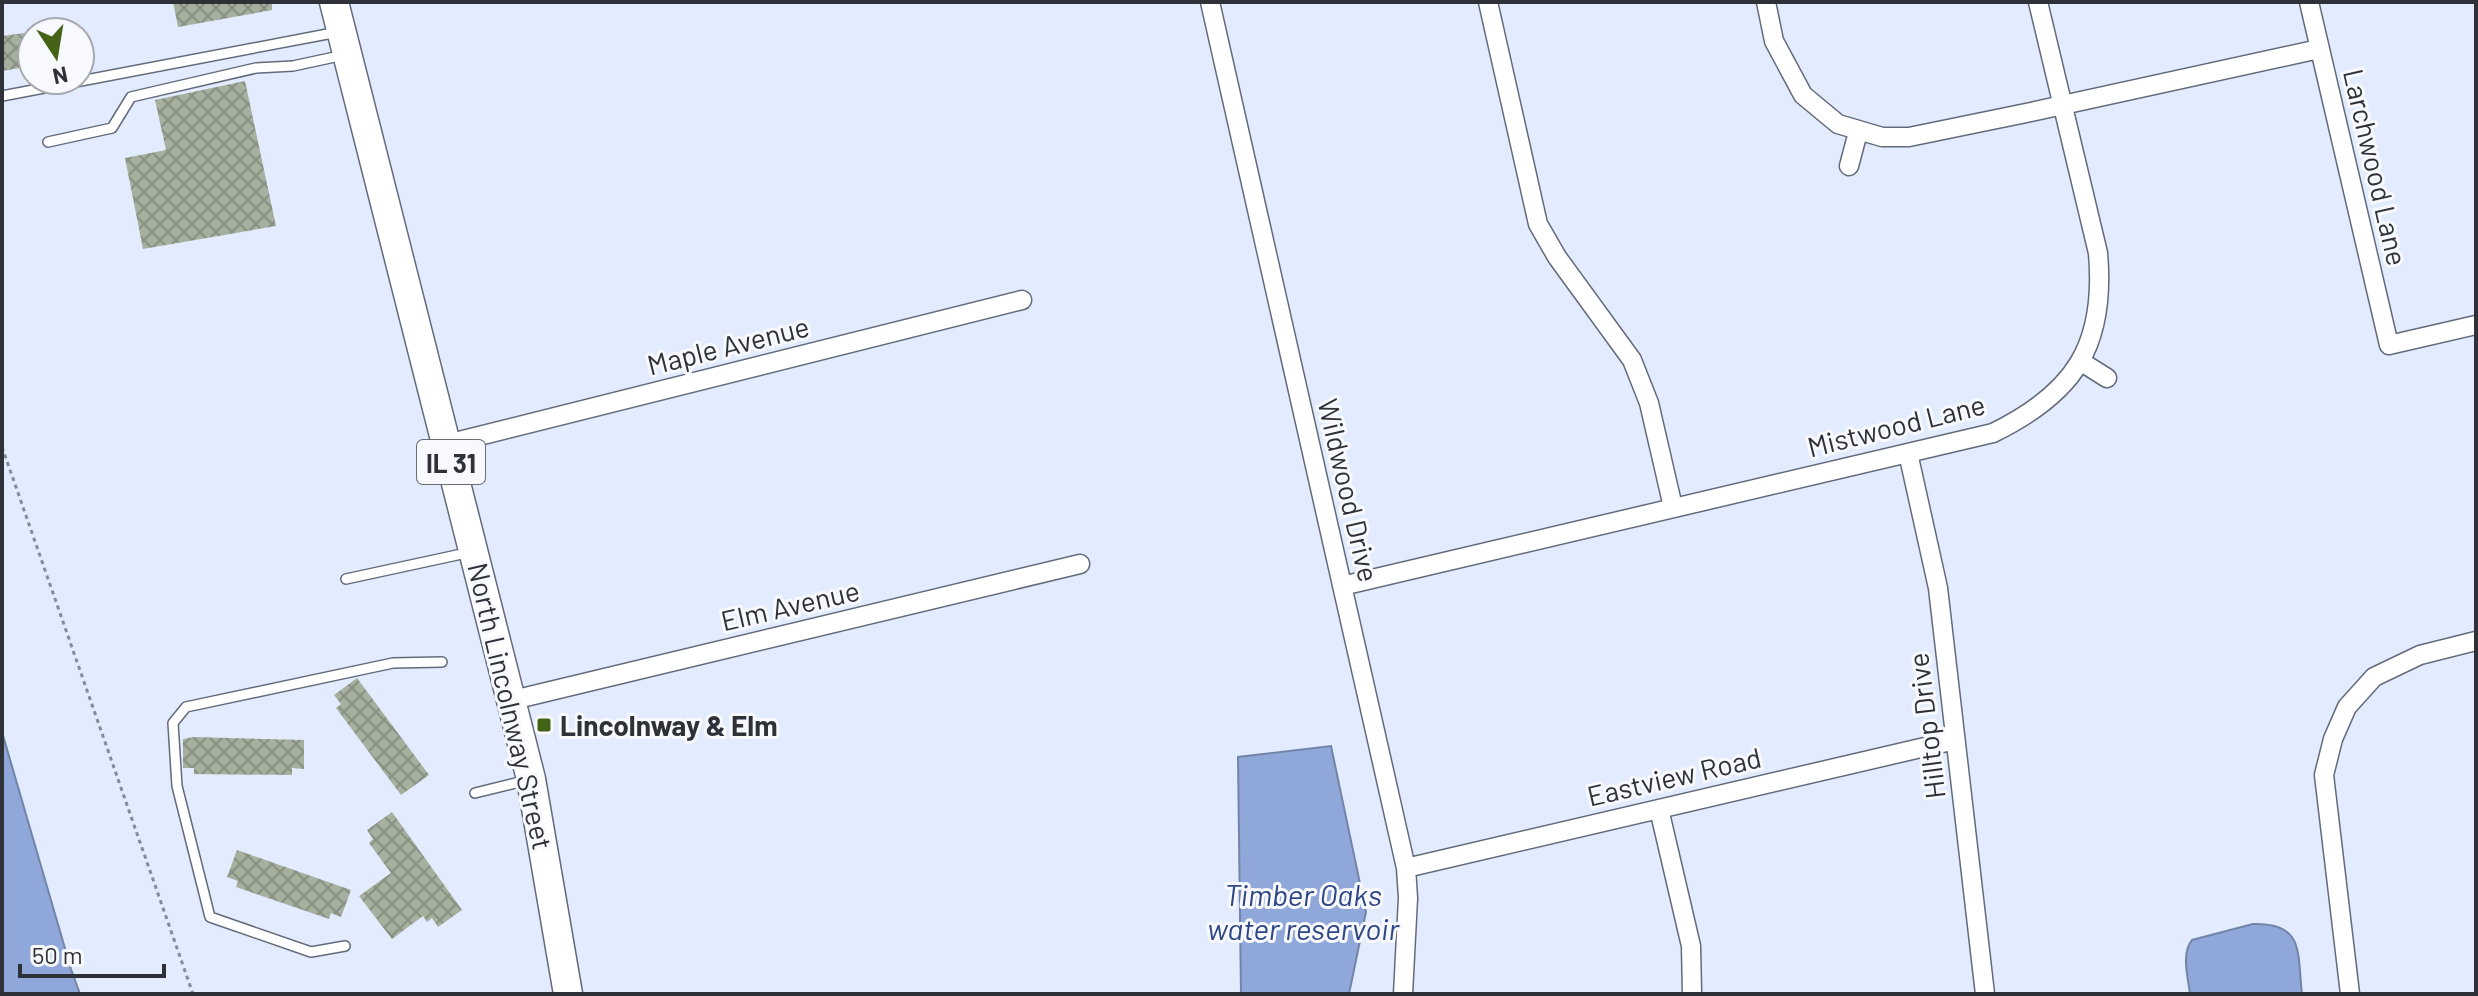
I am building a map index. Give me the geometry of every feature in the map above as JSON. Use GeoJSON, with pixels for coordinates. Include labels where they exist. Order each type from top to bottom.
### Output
{"type":"FeatureCollection","features":[{"type":"Feature","properties":{"kind":"main road","name":"North Lincolnway Street"},"geometry":{"type":"LineString","coordinates":[[334,2],[513,700],[531,779],[568,994]]}},
{"type":"Feature","properties":{"kind":"street","name":"Wildwood Drive"},"geometry":{"type":"LineString","coordinates":[[1210,2],[1406,868],[1408,898],[1403,994]]}},
{"type":"Feature","properties":{"kind":"street"},"geometry":{"type":"LineString","coordinates":[[1488,2],[1538,224],[1557,257],[1632,360],[1649,403],[1673,507]]}},
{"type":"Feature","properties":{"kind":"street"},"geometry":{"type":"LineString","coordinates":[[1766,2],[1774,41],[1803,95],[1838,124],[1858,132],[1909,137],[2319,49]]}},
{"type":"Feature","properties":{"kind":"street","name":"Mistwood Lane"},"geometry":{"type":"LineString","coordinates":[[1342,586],[1993,433],[2032,414],[2062,386],[2080,361],[2093,332],[2100,277],[2098,253],[2038,2]]}},
{"type":"Feature","properties":{"kind":"street","name":"Larchwood Lane"},"geometry":{"type":"LineString","coordinates":[[2309,2],[2389,345],[2476,325]]}},
{"type":"Feature","properties":{"kind":"street"},"geometry":{"type":"LineString","coordinates":[[1849,166],[1858,132]]}},
{"type":"Feature","properties":{"kind":"street","name":"Maple Avenue"},"geometry":{"type":"LineString","coordinates":[[447,444],[1022,300]]}},
{"type":"Feature","properties":{"kind":"street"},"geometry":{"type":"LineString","coordinates":[[2080,361],[2107,378]]}},
{"type":"Feature","properties":{"kind":"street","name":"Hilltop Drive"},"geometry":{"type":"LineString","coordinates":[[1908,453],[1938,588],[1985,994]]}},
{"type":"Feature","properties":{"kind":"street","name":"Elm Avenue"},"geometry":{"type":"LineString","coordinates":[[513,700],[1080,564]]}},
{"type":"Feature","properties":{"kind":"street"},"geometry":{"type":"LineString","coordinates":[[2350,994],[2325,788],[2333,739],[2347,707],[2374,677],[2420,655],[2476,641]]}},
{"type":"Feature","properties":{"kind":"street","name":"Eastview Road"},"geometry":{"type":"LineString","coordinates":[[1406,868],[1955,740]]}},
{"type":"Feature","properties":{"kind":"street"},"geometry":{"type":"LineString","coordinates":[[1659,809],[1691,946],[1692,994]]}},
{"type":"Feature","properties":{"kind":"lane"},"geometry":{"type":"LineString","coordinates":[[2,96],[345,43]]}},
{"type":"Feature","properties":{"kind":"lane"},"geometry":{"type":"LineString","coordinates":[[48,142],[112,128],[131,97],[256,68],[293,66],[345,43]]}},
{"type":"Feature","properties":{"kind":"lane"},"geometry":{"type":"LineString","coordinates":[[346,579],[474,551]]}},
{"type":"Feature","properties":{"kind":"lane"},"geometry":{"type":"LineString","coordinates":[[345,946],[311,952],[210,917],[177,786],[173,723],[186,707],[393,663],[442,662]]}},
{"type":"Feature","properties":{"kind":"lane"},"geometry":{"type":"LineString","coordinates":[[475,793],[531,779]]}},
{"type":"Feature","properties":{"kind":"path"},"geometry":{"type":"LineString","coordinates":[[2,447],[193,994]]}},
{"type":"Feature","properties":{"kind":"water"},"geometry":{"type":"Polygon","coordinates":[[[2,732],[71,969],[80,994],[2,994],[2,732]]]}},
{"type":"Feature","properties":{"kind":"water","name":"Timber Oaks water reservoir"},"geometry":{"type":"Polygon","coordinates":[[[1331,746],[1366,912],[1349,994],[1241,994],[1238,757],[1331,746]]]}},
{"type":"Feature","properties":{"kind":"water"},"geometry":{"type":"Polygon","coordinates":[[[2253,924],[2270,925],[2290,935],[2298,953],[2302,994],[2190,994],[2186,959],[2192,940],[2253,924]]]}},
{"type":"Feature","properties":{"kind":"building"},"geometry":{"type":"Polygon","coordinates":[[[173,2],[272,2],[272,10],[178,27],[173,2]]]}},
{"type":"Feature","properties":{"kind":"building"},"geometry":{"type":"Polygon","coordinates":[[[16,34],[16,69],[2,71],[2,36],[16,34]]]}},
{"type":"Feature","properties":{"kind":"building"},"geometry":{"type":"Polygon","coordinates":[[[245,81],[276,226],[143,249],[125,158],[166,150],[155,100],[245,81]]]}},
{"type":"Feature","properties":{"kind":"building"},"geometry":{"type":"Polygon","coordinates":[[[357,678],[429,775],[401,795],[336,708],[341,704],[334,695],[357,678]]]}},
{"type":"Feature","properties":{"kind":"building"},"geometry":{"type":"Polygon","coordinates":[[[183,739],[304,740],[304,769],[292,768],[292,775],[194,774],[194,768],[183,768],[183,739]]]}},
{"type":"Feature","properties":{"kind":"building"},"geometry":{"type":"Polygon","coordinates":[[[392,812],[462,910],[438,927],[432,918],[427,922],[423,916],[392,939],[359,896],[391,873],[369,843],[373,839],[367,830],[392,812]]]}},
{"type":"Feature","properties":{"kind":"building"},"geometry":{"type":"Polygon","coordinates":[[[237,850],[351,890],[341,917],[331,913],[329,919],[236,887],[238,881],[227,877],[237,850]]]}},
{"type":"Feature","properties":{"kind":"place","name":"Lincolnway & Elm"},"geometry":{"type":"Point","coordinates":[544,725]}}]}
